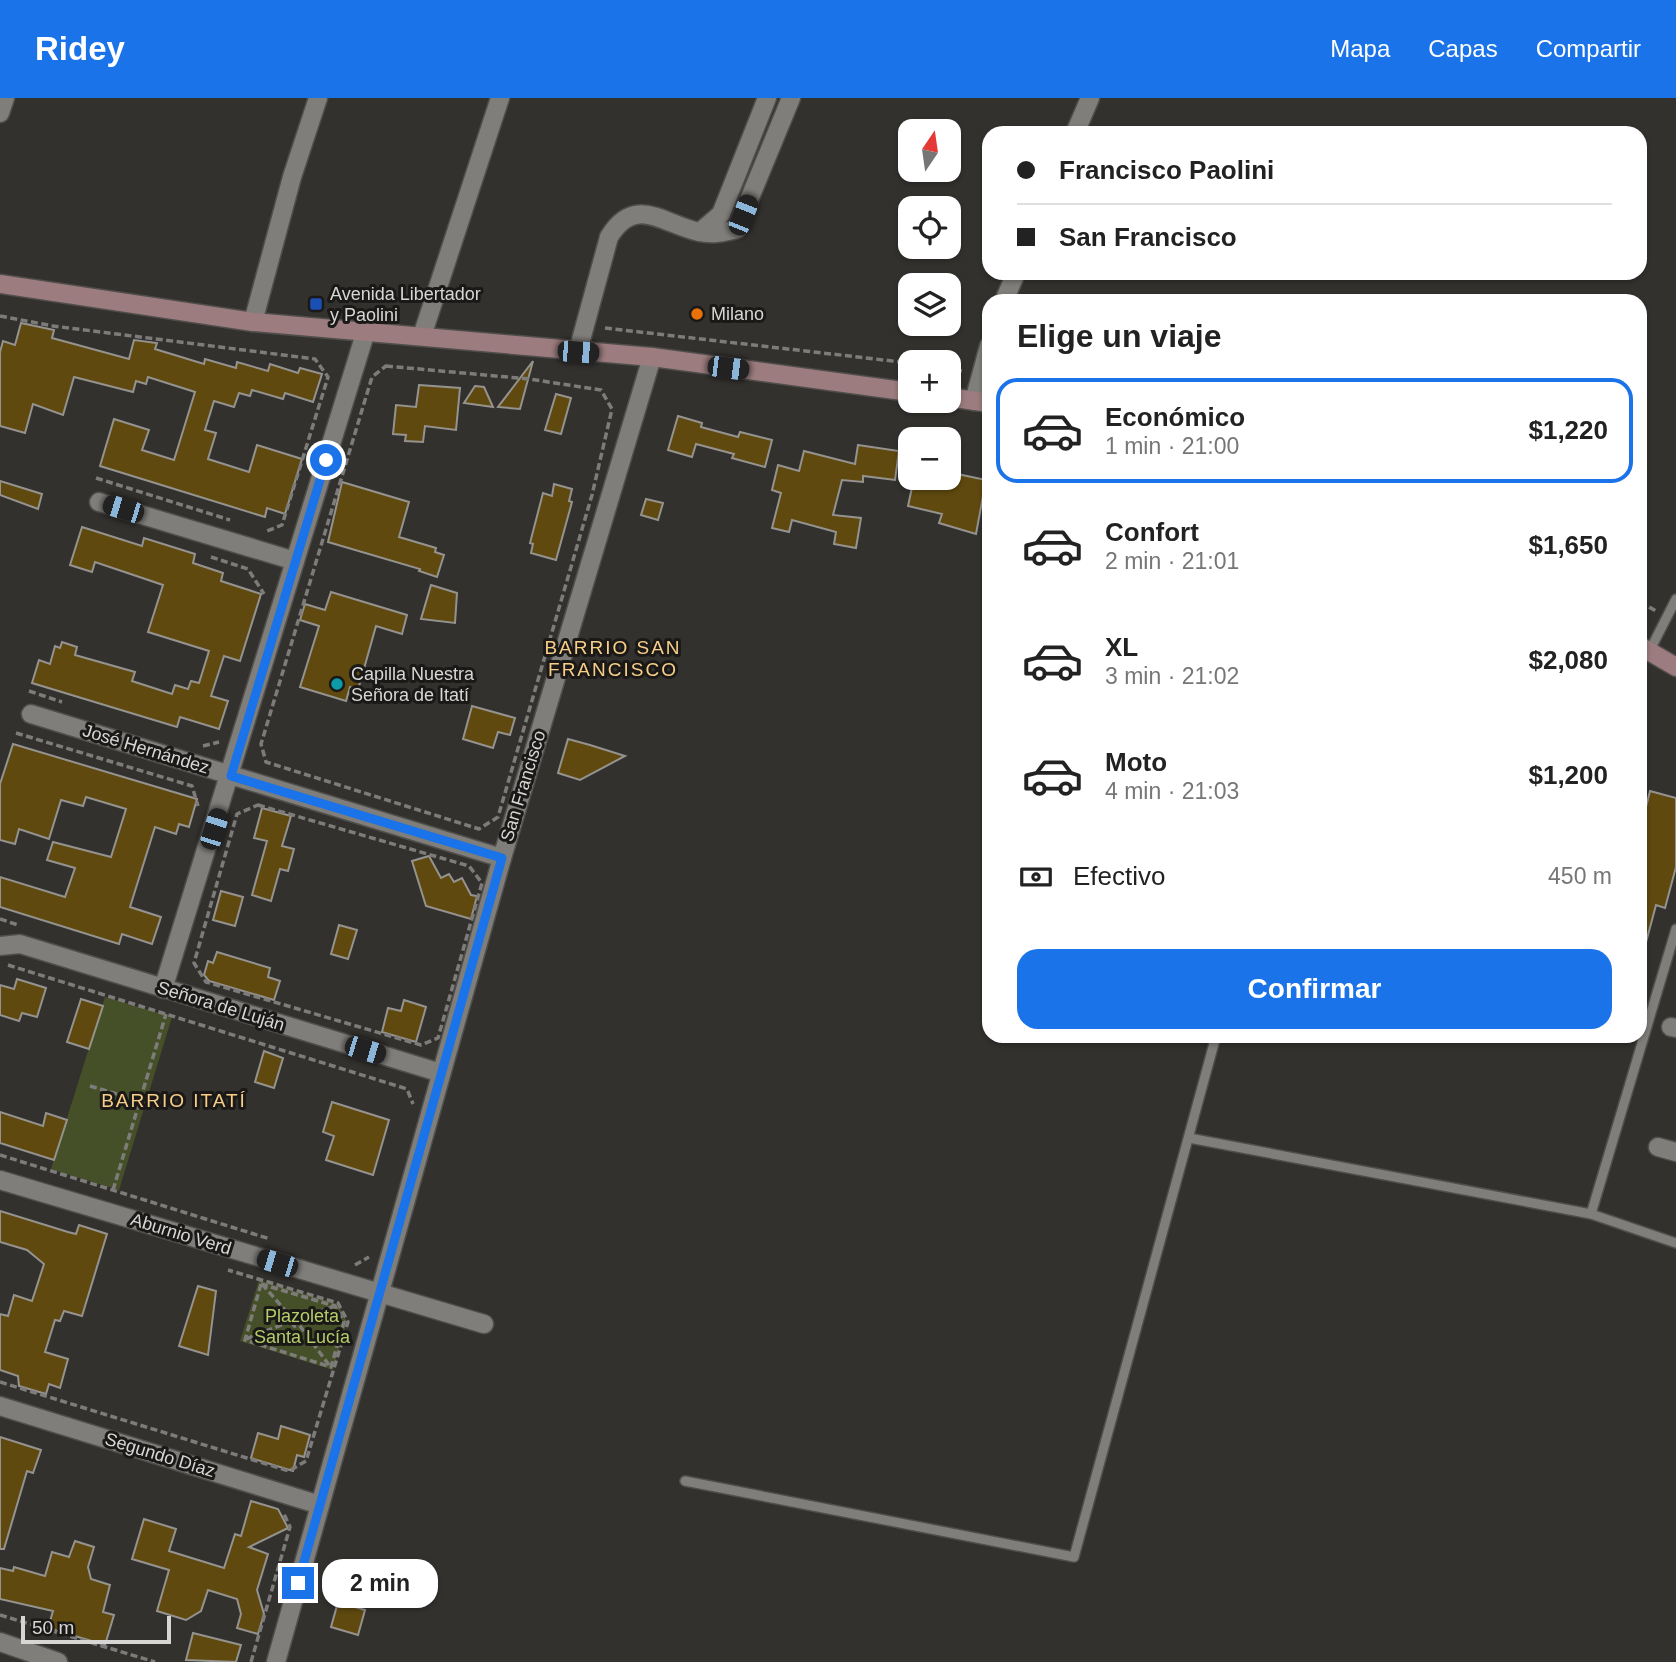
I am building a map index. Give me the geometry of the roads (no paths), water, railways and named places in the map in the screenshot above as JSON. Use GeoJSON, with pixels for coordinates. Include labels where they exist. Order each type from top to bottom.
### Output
{"type":"FeatureCollection","features":[{"type":"Feature","properties":{"kind":"main road"},"geometry":{"type":"LineString","coordinates":[[0,284],[253,322],[365,334],[422,336],[652,357],[898,390]]}},
{"type":"Feature","properties":{"kind":"main road"},"geometry":{"type":"LineString","coordinates":[[961,399],[981,402]]}},
{"type":"Feature","properties":{"kind":"main road"},"geometry":{"type":"LineString","coordinates":[[1647,651],[1676,667]]}},
{"type":"Feature","properties":{"kind":"street"},"geometry":{"type":"LineString","coordinates":[[0,114],[5,98]]}},
{"type":"Feature","properties":{"kind":"street"},"geometry":{"type":"LineString","coordinates":[[253,322],[292,177],[318,98]]}},
{"type":"Feature","properties":{"kind":"street"},"geometry":{"type":"LineString","coordinates":[[422,336],[500,98]]}},
{"type":"Feature","properties":{"kind":"street"},"geometry":{"type":"LineString","coordinates":[[700,232],[721,214],[767,98]]}},
{"type":"Feature","properties":{"kind":"street"},"geometry":{"type":"LineString","coordinates":[[578,352],[609,237],[618,221],[633,214],[657,217],[700,232],[722,233],[737,229],[791,98]]}},
{"type":"Feature","properties":{"kind":"street"},"geometry":{"type":"LineString","coordinates":[[1078,126],[1090,98]]}},
{"type":"Feature","properties":{"kind":"street"},"geometry":{"type":"LineString","coordinates":[[163,989],[231,776],[365,334]]}},
{"type":"Feature","properties":{"kind":"street","name":"San Francisco"},"geometry":{"type":"LineString","coordinates":[[275,1662],[502,858],[652,357]]}},
{"type":"Feature","properties":{"kind":"street"},"geometry":{"type":"LineString","coordinates":[[99,502],[295,561]]}},
{"type":"Feature","properties":{"kind":"street","name":"José Hernández"},"geometry":{"type":"LineString","coordinates":[[31,714],[502,858]]}},
{"type":"Feature","properties":{"kind":"street","name":"Señora de Luján"},"geometry":{"type":"LineString","coordinates":[[0,946],[20,944],[441,1073]]}},
{"type":"Feature","properties":{"kind":"street"},"geometry":{"type":"LineString","coordinates":[[1658,1147],[1676,1152]]}},
{"type":"Feature","properties":{"kind":"street","name":"Aburnio Verd"},"geometry":{"type":"LineString","coordinates":[[0,1180],[484,1324]]}},
{"type":"Feature","properties":{"kind":"street","name":"Segundo Díaz"},"geometry":{"type":"LineString","coordinates":[[0,1406],[320,1505]]}},
{"type":"Feature","properties":{"kind":"street"},"geometry":{"type":"LineString","coordinates":[[0,1642],[57,1662]]}},
{"type":"Feature","properties":{"kind":"lane"},"geometry":{"type":"LineString","coordinates":[[1647,644],[1676,599]]}},
{"type":"Feature","properties":{"kind":"lane"},"geometry":{"type":"LineString","coordinates":[[1647,1026],[1676,929]]}},
{"type":"Feature","properties":{"kind":"lane"},"geometry":{"type":"LineString","coordinates":[[685,1481],[1074,1557],[1214,1043]]}},
{"type":"Feature","properties":{"kind":"lane"},"geometry":{"type":"LineString","coordinates":[[1591,1214],[1642,1043]]}},
{"type":"Feature","properties":{"kind":"lane"},"geometry":{"type":"LineString","coordinates":[[1189,1138],[1591,1214],[1676,1243]]}},
{"type":"Feature","properties":{"kind":"place","name":"Avenida Libertador y Paolini"},"geometry":{"type":"Point","coordinates":[316,304]}},
{"type":"Feature","properties":{"kind":"place","name":"Milano"},"geometry":{"type":"Point","coordinates":[697,314]}},
{"type":"Feature","properties":{"kind":"place","name":"Capilla Nuestra Señora de Itatí"},"geometry":{"type":"Point","coordinates":[337,684]}},
{"type":"Feature","properties":{"kind":"district","name":"BARRIO SAN FRANCISCO"},"geometry":{"type":"Point","coordinates":[613,658]}},
{"type":"Feature","properties":{"kind":"district","name":"BARRIO ITATÍ"},"geometry":{"type":"Point","coordinates":[174,1100]}},
{"type":"Feature","properties":{"kind":"park label","name":"Plazoleta Santa Lucía"},"geometry":{"type":"Point","coordinates":[302,1326]}}]}
